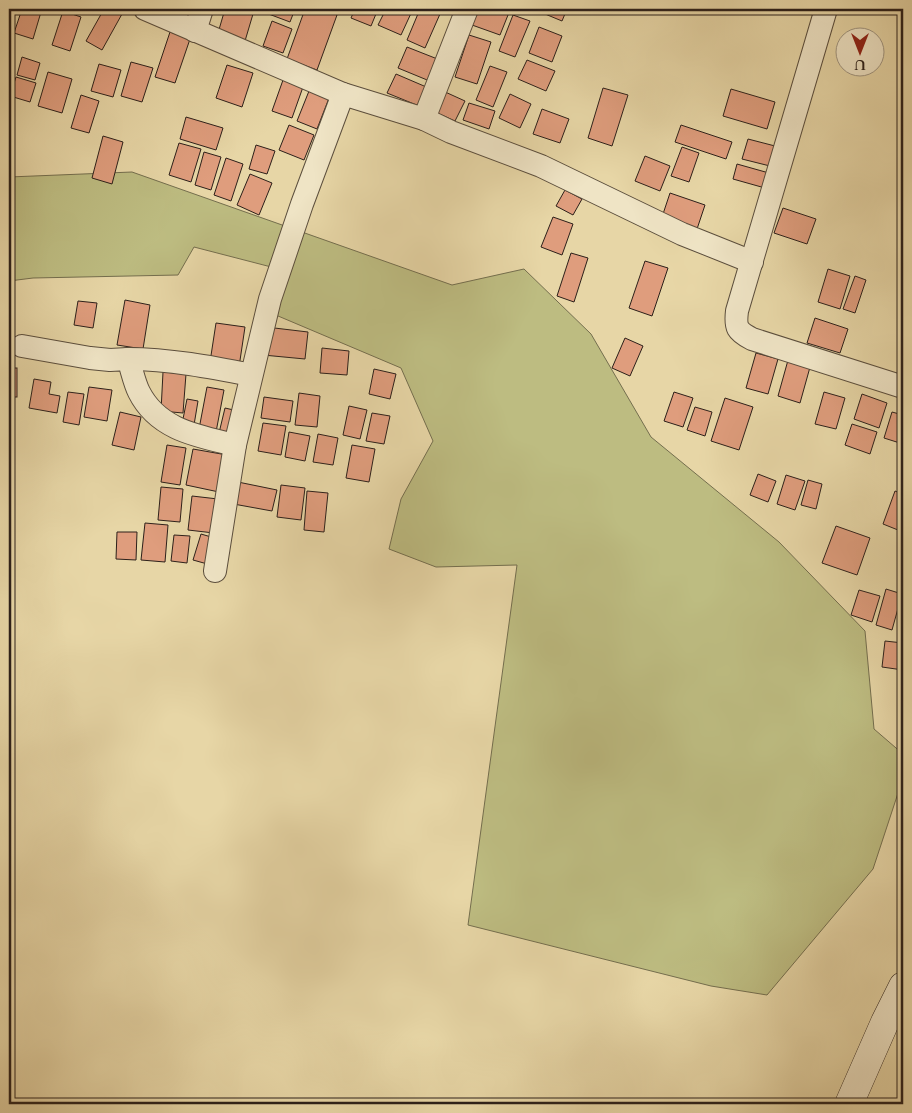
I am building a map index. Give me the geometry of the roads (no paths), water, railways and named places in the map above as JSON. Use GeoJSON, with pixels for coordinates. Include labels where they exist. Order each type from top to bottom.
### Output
{"type":"FeatureCollection","features":[{"type":"Feature","properties":{"kind":"street"},"geometry":{"type":"LineString","coordinates":[[145,9],[343,94],[424,119],[451,132],[541,166],[682,234],[752,262]]}},
{"type":"Feature","properties":{"kind":"street"},"geometry":{"type":"LineString","coordinates":[[195,31],[202,9]]}},
{"type":"Feature","properties":{"kind":"street"},"geometry":{"type":"LineString","coordinates":[[424,119],[467,9]]}},
{"type":"Feature","properties":{"kind":"street"},"geometry":{"type":"LineString","coordinates":[[826,9],[737,311],[736,323],[739,331],[752,339],[903,387]]}},
{"type":"Feature","properties":{"kind":"street"},"geometry":{"type":"LineString","coordinates":[[215,571],[235,446],[270,299],[302,204],[343,94]]}},
{"type":"Feature","properties":{"kind":"street"},"geometry":{"type":"LineString","coordinates":[[22,346],[90,358],[110,360],[142,359],[197,365],[251,375]]}},
{"type":"Feature","properties":{"kind":"street"},"geometry":{"type":"LineString","coordinates":[[128,359],[138,391],[148,408],[166,423],[192,434],[235,446]]}},
{"type":"Feature","properties":{"kind":"street"},"geometry":{"type":"LineString","coordinates":[[849,1104],[903,986]]}}]}
